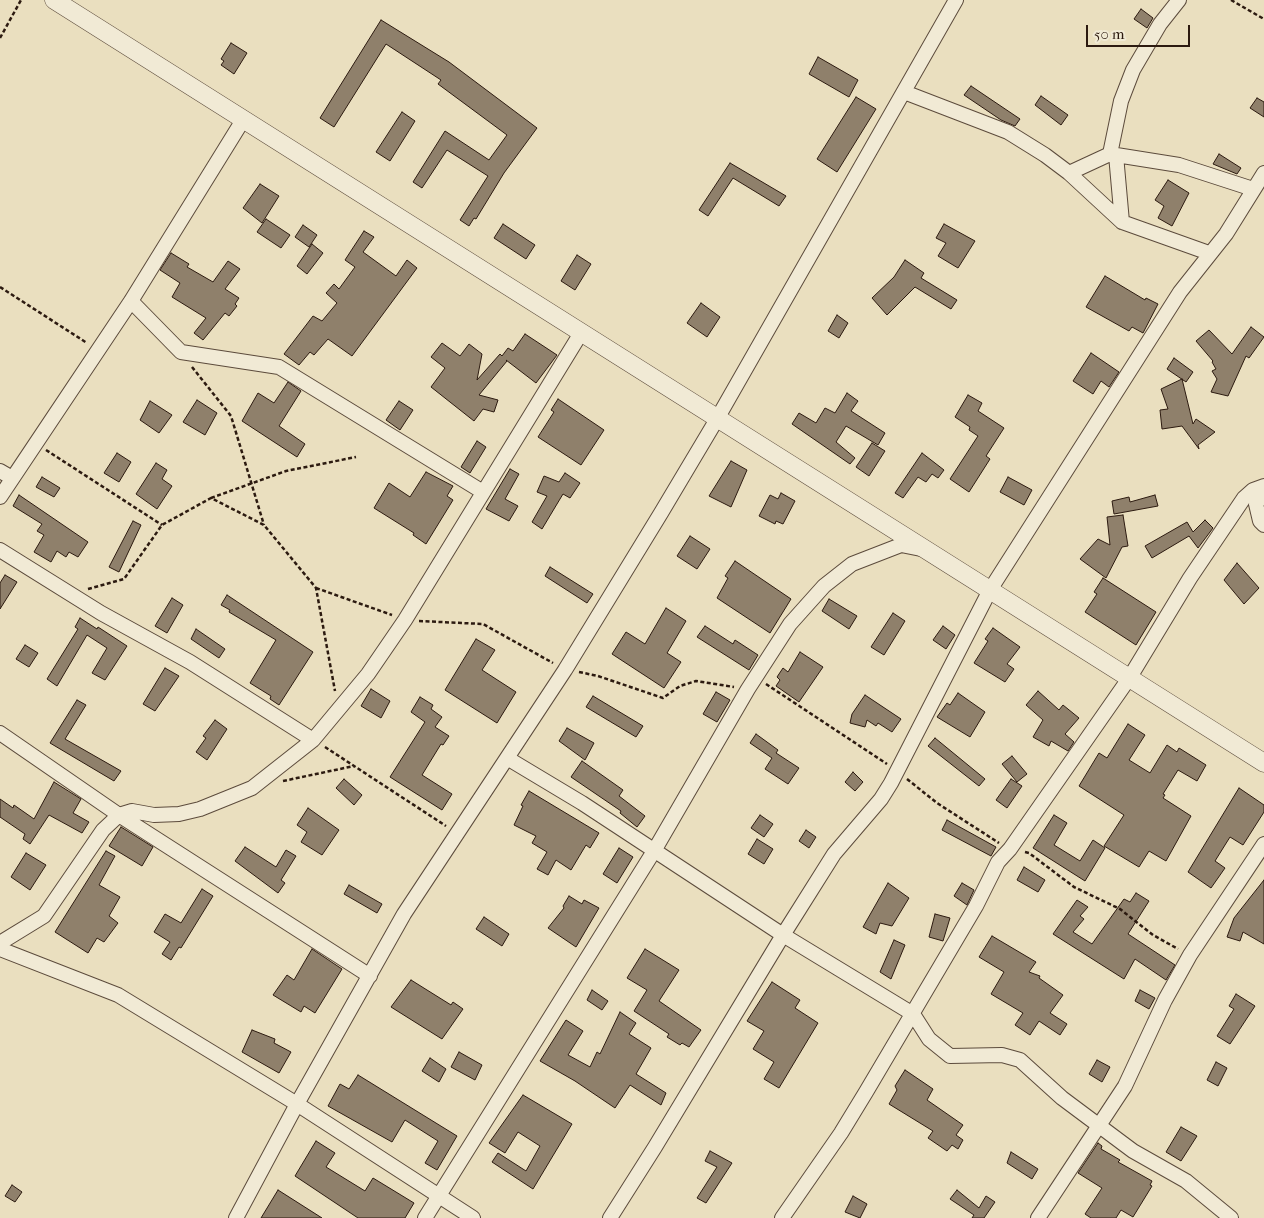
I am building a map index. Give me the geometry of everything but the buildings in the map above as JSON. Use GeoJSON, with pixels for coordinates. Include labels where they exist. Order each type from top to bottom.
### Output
{"type":"FeatureCollection","features":[{"type":"Feature","properties":{"kind":"street"},"geometry":{"type":"LineString","coordinates":[[54,0],[1264,763]]}},
{"type":"Feature","properties":{"kind":"street"},"geometry":{"type":"LineString","coordinates":[[236,1218],[297,1104],[404,914],[565,670],[717,419],[956,0]]}},
{"type":"Feature","properties":{"kind":"street"},"geometry":{"type":"LineString","coordinates":[[1122,222],[1113,155],[1121,101],[1133,70],[1160,24],[1178,0]]}},
{"type":"Feature","properties":{"kind":"street"},"geometry":{"type":"LineString","coordinates":[[904,92],[1008,132],[1046,155],[1069,173],[1122,222],[1209,253]]}},
{"type":"Feature","properties":{"kind":"street"},"geometry":{"type":"LineString","coordinates":[[0,497],[6,474],[35,443],[131,301],[243,120]]}},
{"type":"Feature","properties":{"kind":"street"},"geometry":{"type":"LineString","coordinates":[[1069,173],[1113,155],[1179,165],[1253,190]]}},
{"type":"Feature","properties":{"kind":"street"},"geometry":{"type":"LineString","coordinates":[[610,1218],[655,1148],[782,935],[834,854],[881,799],[891,783],[990,590],[1180,292],[1209,253],[1226,234],[1264,173]]}},
{"type":"Feature","properties":{"kind":"street"},"geometry":{"type":"LineString","coordinates":[[131,301],[181,352],[279,367],[483,492]]}},
{"type":"Feature","properties":{"kind":"street"},"geometry":{"type":"LineString","coordinates":[[0,943],[44,916],[103,830],[119,815],[132,811],[154,815],[179,814],[209,805],[252,788],[313,740],[368,674],[405,620],[581,333]]}},
{"type":"Feature","properties":{"kind":"street"},"geometry":{"type":"LineString","coordinates":[[782,1218],[841,1133],[989,883],[998,862],[1010,849],[1130,677],[1190,578],[1244,498],[1253,490],[1264,486]]}},
{"type":"Feature","properties":{"kind":"street"},"geometry":{"type":"LineString","coordinates":[[1264,493],[1256,504],[1260,521],[1264,525]]}},
{"type":"Feature","properties":{"kind":"street"},"geometry":{"type":"LineString","coordinates":[[425,1218],[654,850],[748,689],[790,624],[824,586],[852,564],[901,545],[927,550]]}},
{"type":"Feature","properties":{"kind":"street"},"geometry":{"type":"LineString","coordinates":[[0,550],[70,594],[168,649],[313,740]]}},
{"type":"Feature","properties":{"kind":"street"},"geometry":{"type":"LineString","coordinates":[[0,733],[119,815],[370,976]]}},
{"type":"Feature","properties":{"kind":"street"},"geometry":{"type":"LineString","coordinates":[[507,758],[654,850],[782,935],[913,1014],[929,1038],[950,1056],[1002,1055],[1020,1060],[1062,1098],[1133,1151],[1186,1180],[1222,1216]]}},
{"type":"Feature","properties":{"kind":"street"},"geometry":{"type":"LineString","coordinates":[[1038,1218],[1125,1086],[1165,1000],[1190,955],[1264,844]]}},
{"type":"Feature","properties":{"kind":"street"},"geometry":{"type":"LineString","coordinates":[[0,949],[118,995],[297,1104],[473,1218]]}},
{"type":"Feature","properties":{"kind":"path"},"geometry":{"type":"LineString","coordinates":[[0,38],[21,0]]}},
{"type":"Feature","properties":{"kind":"path"},"geometry":{"type":"LineString","coordinates":[[1231,0],[1264,19]]}},
{"type":"Feature","properties":{"kind":"path"},"geometry":{"type":"LineString","coordinates":[[0,287],[98,350]]}},
{"type":"Feature","properties":{"kind":"path"},"geometry":{"type":"LineString","coordinates":[[181,352],[231,416],[264,525],[316,588],[339,709]]}},
{"type":"Feature","properties":{"kind":"path"},"geometry":{"type":"LineString","coordinates":[[35,443],[162,525]]}},
{"type":"Feature","properties":{"kind":"path"},"geometry":{"type":"LineString","coordinates":[[70,594],[124,579],[162,525],[211,498],[286,472],[356,457]]}},
{"type":"Feature","properties":{"kind":"path"},"geometry":{"type":"LineString","coordinates":[[211,498],[264,525]]}},
{"type":"Feature","properties":{"kind":"path"},"geometry":{"type":"LineString","coordinates":[[316,588],[405,620],[483,624],[565,670]]}},
{"type":"Feature","properties":{"kind":"path"},"geometry":{"type":"LineString","coordinates":[[313,740],[457,834]]}},
{"type":"Feature","properties":{"kind":"path"},"geometry":{"type":"LineString","coordinates":[[280,782],[355,766]]}}]}
